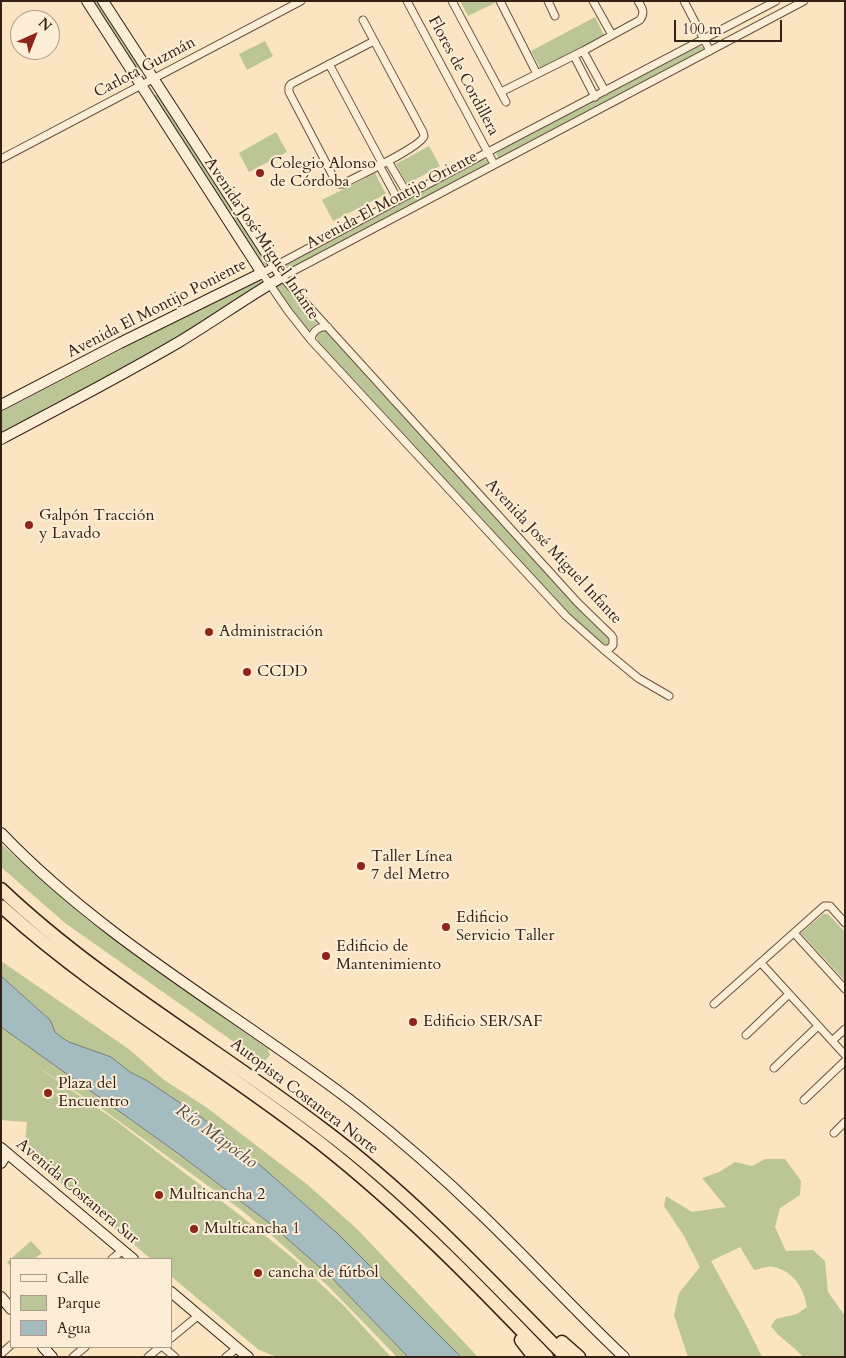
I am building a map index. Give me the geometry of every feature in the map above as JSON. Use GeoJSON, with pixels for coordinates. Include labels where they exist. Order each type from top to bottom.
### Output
{"type":"FeatureCollection","features":[{"type":"Feature","properties":{"kind":"highway","name":"Autopista Costanera Norte"},"geometry":{"type":"LineString","coordinates":[[1,889],[40,923],[100,970],[288,1103],[358,1156],[422,1213],[566,1357]]}},
{"type":"Feature","properties":{"kind":"highway","name":"Autopista Costanera Norte"},"geometry":{"type":"LineString","coordinates":[[1,906],[87,976],[219,1068],[319,1142],[373,1186],[487,1294],[547,1357]]}},
{"type":"Feature","properties":{"kind":"highway"},"geometry":{"type":"LineString","coordinates":[[502,1292],[579,1357]]}},
{"type":"Feature","properties":{"kind":"highway"},"geometry":{"type":"LineString","coordinates":[[487,1294],[534,1357]]}},
{"type":"Feature","properties":{"kind":"street","name":"Avenida José Miguel Infante"},"geometry":{"type":"LineString","coordinates":[[87,1],[269,284],[311,340],[578,628],[602,649],[612,647],[614,641],[611,635],[578,603],[282,277],[103,1]]}},
{"type":"Feature","properties":{"kind":"street","name":"Carlota Guzmán"},"geometry":{"type":"LineString","coordinates":[[1,159],[301,1]]}},
{"type":"Feature","properties":{"kind":"street","name":"Flores de Cordillera"},"geometry":{"type":"LineString","coordinates":[[407,1],[494,164]]}},
{"type":"Feature","properties":{"kind":"street"},"geometry":{"type":"LineString","coordinates":[[452,1],[506,102]]}},
{"type":"Feature","properties":{"kind":"street"},"geometry":{"type":"LineString","coordinates":[[500,1],[538,74]]}},
{"type":"Feature","properties":{"kind":"street"},"geometry":{"type":"LineString","coordinates":[[548,1],[555,16]]}},
{"type":"Feature","properties":{"kind":"street"},"geometry":{"type":"LineString","coordinates":[[593,1],[612,35]]}},
{"type":"Feature","properties":{"kind":"street"},"geometry":{"type":"LineString","coordinates":[[501,92],[574,56],[640,20],[643,16],[643,10],[638,1]]}},
{"type":"Feature","properties":{"kind":"street"},"geometry":{"type":"LineString","coordinates":[[684,1],[710,51]]}},
{"type":"Feature","properties":{"kind":"street","name":"Avenida El Montijo Poniente"},"geometry":{"type":"LineString","coordinates":[[1,405],[128,339],[262,273],[776,1]]}},
{"type":"Feature","properties":{"kind":"street","name":"Avenida El Montijo Oriente"},"geometry":{"type":"LineString","coordinates":[[1,439],[178,342],[269,284],[804,1]]}},
{"type":"Feature","properties":{"kind":"street"},"geometry":{"type":"LineString","coordinates":[[363,20],[374,40],[424,134],[421,142],[343,184],[339,184],[335,180],[289,92],[289,87],[291,84],[374,40]]}},
{"type":"Feature","properties":{"kind":"street"},"geometry":{"type":"LineString","coordinates":[[583,51],[605,91]]}},
{"type":"Feature","properties":{"kind":"street"},"geometry":{"type":"LineString","coordinates":[[574,56],[594,97]]}},
{"type":"Feature","properties":{"kind":"street"},"geometry":{"type":"LineString","coordinates":[[329,64],[383,163],[398,200]]}},
{"type":"Feature","properties":{"kind":"street"},"geometry":{"type":"LineString","coordinates":[[383,163],[408,195]]}},
{"type":"Feature","properties":{"kind":"street"},"geometry":{"type":"LineString","coordinates":[[311,340],[316,329],[328,327]]}},
{"type":"Feature","properties":{"kind":"street"},"geometry":{"type":"LineString","coordinates":[[602,649],[638,678],[669,696]]}},
{"type":"Feature","properties":{"kind":"street"},"geometry":{"type":"LineString","coordinates":[[1,833],[81,907],[321,1078],[388,1130],[482,1215],[624,1357]]}},
{"type":"Feature","properties":{"kind":"street"},"geometry":{"type":"LineString","coordinates":[[714,1004],[827,905],[845,922]]}},
{"type":"Feature","properties":{"kind":"street"},"geometry":{"type":"LineString","coordinates":[[794,934],[845,989]]}},
{"type":"Feature","properties":{"kind":"street"},"geometry":{"type":"LineString","coordinates":[[761,963],[845,1055]]}},
{"type":"Feature","properties":{"kind":"street"},"geometry":{"type":"LineString","coordinates":[[746,1035],[789,994]]}},
{"type":"Feature","properties":{"kind":"street"},"geometry":{"type":"LineString","coordinates":[[774,1068],[818,1026]]}},
{"type":"Feature","properties":{"kind":"street"},"geometry":{"type":"LineString","coordinates":[[832,1041],[845,1028]]}},
{"type":"Feature","properties":{"kind":"street"},"geometry":{"type":"LineString","coordinates":[[804,1100],[845,1061]]}},
{"type":"Feature","properties":{"kind":"street"},"geometry":{"type":"LineString","coordinates":[[834,1133],[845,1122]]}},
{"type":"Feature","properties":{"kind":"street"},"geometry":{"type":"LineString","coordinates":[[1,1163],[4,1151]]}},
{"type":"Feature","properties":{"kind":"street","name":"Avenida Costanera Sur"},"geometry":{"type":"LineString","coordinates":[[4,1151],[132,1258]]}},
{"type":"Feature","properties":{"kind":"street"},"geometry":{"type":"LineString","coordinates":[[113,1258],[123,1250]]}},
{"type":"Feature","properties":{"kind":"street"},"geometry":{"type":"LineString","coordinates":[[172,1293],[248,1357]]}},
{"type":"Feature","properties":{"kind":"street"},"geometry":{"type":"LineString","coordinates":[[1,1297],[10,1308]]}},
{"type":"Feature","properties":{"kind":"street"},"geometry":{"type":"LineString","coordinates":[[172,1337],[199,1315]]}},
{"type":"Feature","properties":{"kind":"street"},"geometry":{"type":"LineString","coordinates":[[610,1344],[628,1357]]}},
{"type":"Feature","properties":{"kind":"street"},"geometry":{"type":"LineString","coordinates":[[73,1357],[84,1348]]}},
{"type":"Feature","properties":{"kind":"street"},"geometry":{"type":"LineString","coordinates":[[148,1357],[161,1348]]}},
{"type":"Feature","properties":{"kind":"street"},"geometry":{"type":"LineString","coordinates":[[163,1348],[175,1357]]}},
{"type":"Feature","properties":{"kind":"street"},"geometry":{"type":"LineString","coordinates":[[226,1357],[237,1348]]}},
{"type":"Feature","properties":{"kind":"green space"},"geometry":{"type":"Polygon","coordinates":[[[92,1],[100,1],[142,70],[137,71],[92,1]]]}},
{"type":"Feature","properties":{"kind":"green space"},"geometry":{"type":"Polygon","coordinates":[[[460,1],[494,1],[495,3],[468,16],[460,1]]]}},
{"type":"Feature","properties":{"kind":"green space"},"geometry":{"type":"Polygon","coordinates":[[[595,17],[604,35],[541,69],[531,51],[595,17]]]}},
{"type":"Feature","properties":{"kind":"green space"},"geometry":{"type":"Polygon","coordinates":[[[265,41],[273,56],[247,70],[239,54],[265,41]]]}},
{"type":"Feature","properties":{"kind":"green space"},"geometry":{"type":"Polygon","coordinates":[[[700,46],[704,48],[703,51],[498,158],[496,153],[500,150],[700,46]]]}},
{"type":"Feature","properties":{"kind":"green space"},"geometry":{"type":"Polygon","coordinates":[[[158,94],[267,261],[266,265],[263,266],[154,99],[155,95],[158,94]]]}},
{"type":"Feature","properties":{"kind":"green space"},"geometry":{"type":"Polygon","coordinates":[[[276,132],[287,152],[249,172],[239,153],[276,132]]]}},
{"type":"Feature","properties":{"kind":"green space"},"geometry":{"type":"Polygon","coordinates":[[[429,146],[440,166],[407,184],[396,164],[429,146]]]}},
{"type":"Feature","properties":{"kind":"green space"},"geometry":{"type":"Polygon","coordinates":[[[483,159],[488,161],[487,165],[286,272],[281,267],[288,262],[483,159]]]}},
{"type":"Feature","properties":{"kind":"green space"},"geometry":{"type":"Polygon","coordinates":[[[375,173],[386,194],[333,221],[322,200],[375,173]]]}},
{"type":"Feature","properties":{"kind":"green space"},"geometry":{"type":"Polygon","coordinates":[[[259,278],[263,285],[187,333],[1,435],[1,412],[259,278]]]}},
{"type":"Feature","properties":{"kind":"green space"},"geometry":{"type":"Polygon","coordinates":[[[278,285],[284,285],[317,323],[308,331],[276,290],[278,285]]]}},
{"type":"Feature","properties":{"kind":"green space"},"geometry":{"type":"Polygon","coordinates":[[[325,330],[589,620],[609,638],[607,645],[601,643],[572,617],[318,341],[316,333],[325,330]]]}},
{"type":"Feature","properties":{"kind":"green space"},"geometry":{"type":"Polygon","coordinates":[[[1,844],[87,919],[268,1049],[270,1055],[264,1062],[261,1061],[65,923],[1,867],[1,844]]]}},
{"type":"Feature","properties":{"kind":"green space"},"geometry":{"type":"Polygon","coordinates":[[[823,914],[828,914],[845,932],[845,981],[801,933],[823,914]]]}},
{"type":"Feature","properties":{"kind":"green space"},"geometry":{"type":"Polygon","coordinates":[[[1,961],[130,1050],[164,1080],[206,1107],[308,1185],[358,1230],[478,1357],[397,1357],[329,1287],[240,1209],[98,1106],[33,1064],[115,1120],[294,1259],[344,1306],[391,1357],[277,1357],[259,1350],[172,1277],[172,1258],[150,1258],[24,1152],[27,1122],[1,1120],[1,961]]]}},
{"type":"Feature","properties":{"kind":"green space"},"geometry":{"type":"Polygon","coordinates":[[[765,1159],[785,1159],[801,1181],[800,1195],[780,1208],[775,1227],[786,1251],[813,1250],[825,1261],[828,1292],[845,1316],[845,1357],[803,1357],[778,1335],[771,1326],[776,1319],[797,1314],[807,1307],[801,1287],[787,1272],[781,1269],[769,1266],[754,1270],[740,1247],[711,1261],[762,1357],[688,1357],[674,1315],[679,1293],[700,1267],[684,1236],[664,1206],[666,1196],[692,1212],[726,1207],[702,1178],[719,1172],[735,1162],[752,1166],[765,1159]]]}},
{"type":"Feature","properties":{"kind":"green space"},"geometry":{"type":"Polygon","coordinates":[[[31,1241],[42,1253],[35,1258],[12,1258],[31,1241]]]}},
{"type":"Feature","properties":{"kind":"water","name":"Río Mapocho"},"geometry":{"type":"Polygon","coordinates":[[[1,976],[50,1020],[55,1032],[61,1037],[69,1042],[111,1057],[130,1072],[146,1080],[201,1117],[261,1166],[337,1233],[461,1357],[408,1357],[331,1277],[268,1222],[179,1154],[1,1027],[1,976]]]}},
{"type":"Feature","properties":{"kind":"place","name":"Colegio Alonso de Córdoba"},"geometry":{"type":"Point","coordinates":[260,173]}},
{"type":"Feature","properties":{"kind":"place","name":"Galpón Tracción y Lavado"},"geometry":{"type":"Point","coordinates":[29,525]}},
{"type":"Feature","properties":{"kind":"place","name":"Administración"},"geometry":{"type":"Point","coordinates":[209,632]}},
{"type":"Feature","properties":{"kind":"place","name":"CCDD"},"geometry":{"type":"Point","coordinates":[247,672]}},
{"type":"Feature","properties":{"kind":"place","name":"Taller Línea 7 del Metro"},"geometry":{"type":"Point","coordinates":[361,866]}},
{"type":"Feature","properties":{"kind":"place","name":"Edificio Servicio Taller"},"geometry":{"type":"Point","coordinates":[446,927]}},
{"type":"Feature","properties":{"kind":"place","name":"Edificio de Mantenimiento"},"geometry":{"type":"Point","coordinates":[326,956]}},
{"type":"Feature","properties":{"kind":"place","name":"Edificio SER/SAF"},"geometry":{"type":"Point","coordinates":[413,1022]}},
{"type":"Feature","properties":{"kind":"place","name":"Plaza del Encuentro"},"geometry":{"type":"Point","coordinates":[48,1093]}},
{"type":"Feature","properties":{"kind":"place","name":"Multicancha 2"},"geometry":{"type":"Point","coordinates":[159,1195]}},
{"type":"Feature","properties":{"kind":"place","name":"Multicancha 1"},"geometry":{"type":"Point","coordinates":[194,1229]}},
{"type":"Feature","properties":{"kind":"place","name":"cancha de fútbol"},"geometry":{"type":"Point","coordinates":[258,1273]}}]}
